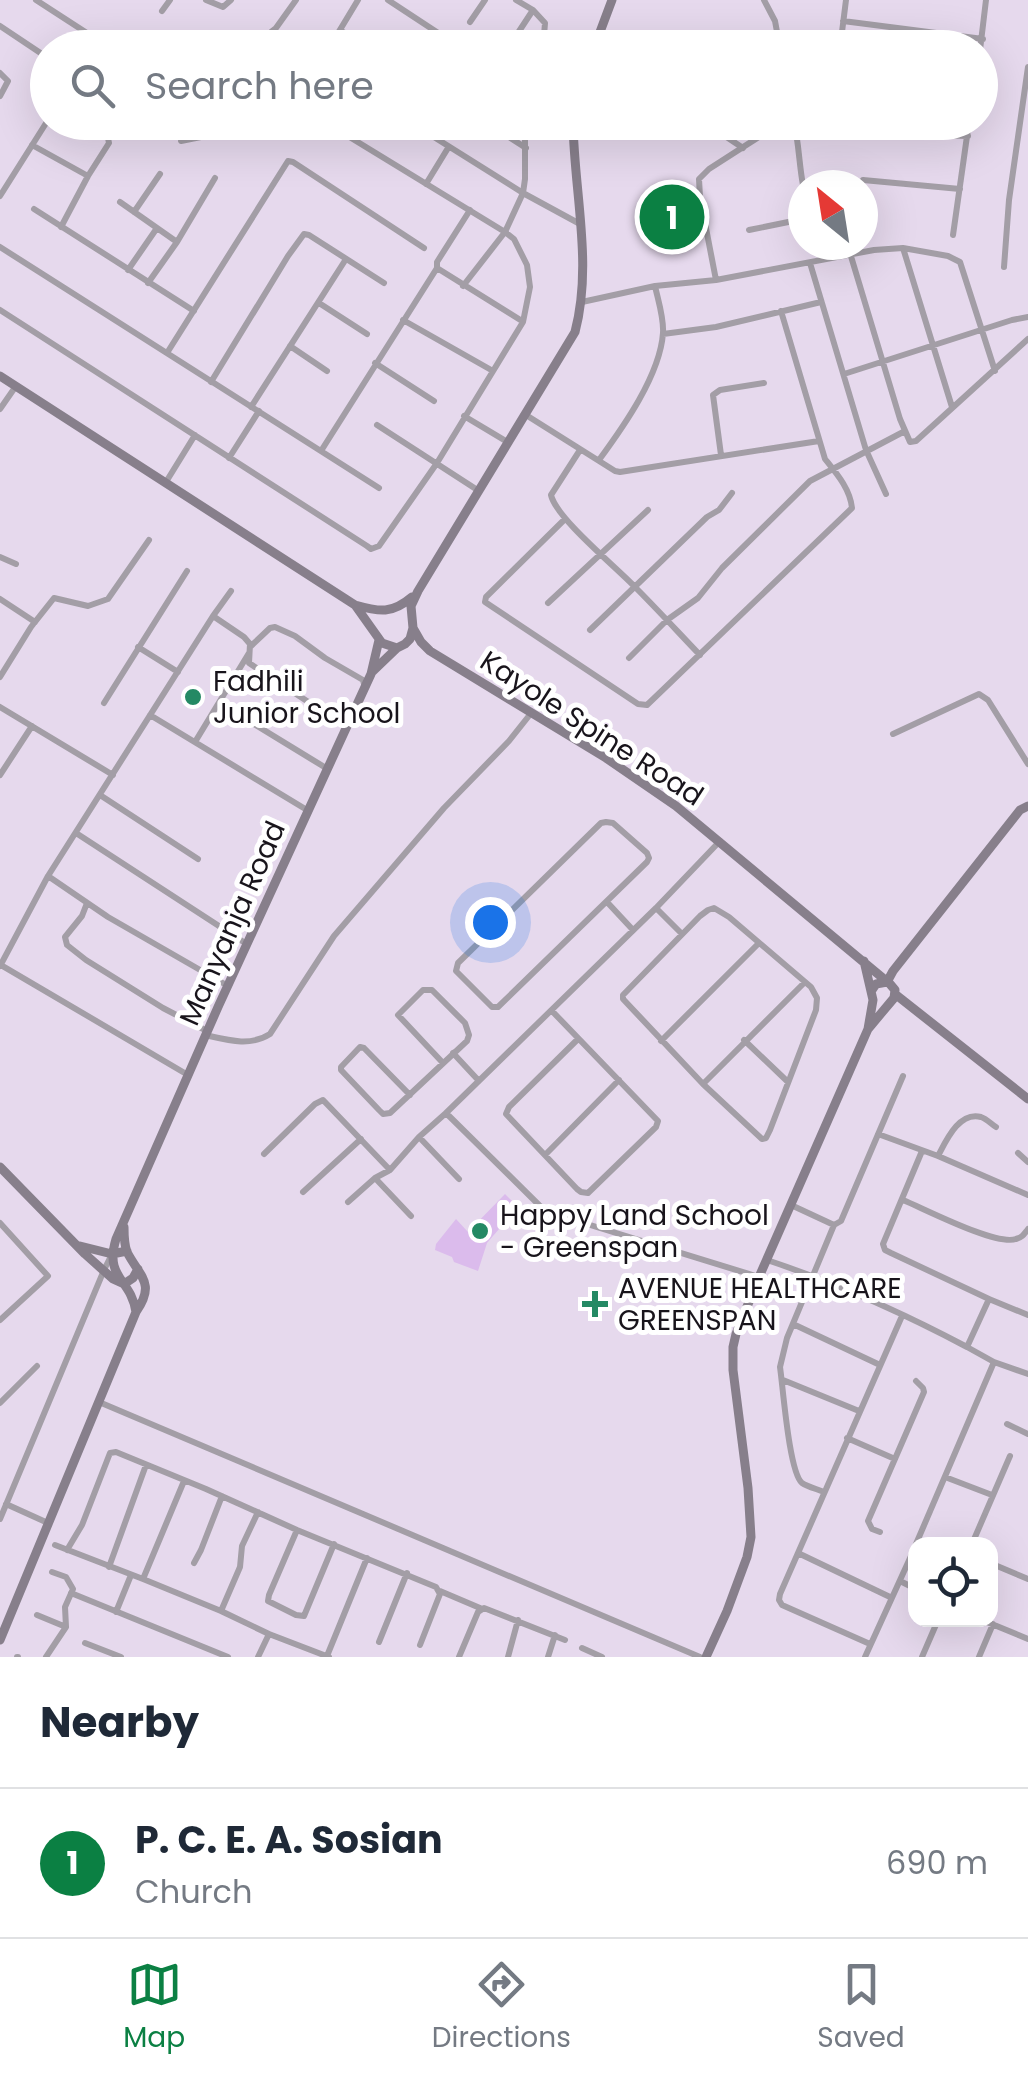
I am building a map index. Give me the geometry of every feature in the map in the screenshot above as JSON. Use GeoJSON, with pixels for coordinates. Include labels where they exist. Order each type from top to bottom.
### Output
{"type":"FeatureCollection","features":[{"type":"Feature","properties":{"kind":"main road"},"geometry":{"type":"LineString","coordinates":[[601,30],[612,0]]}},
{"type":"Feature","properties":{"kind":"main road"},"geometry":{"type":"LineString","coordinates":[[370,674],[410,639],[411,606],[418,592],[571,340],[582,302],[574,140]]}},
{"type":"Feature","properties":{"kind":"main road"},"geometry":{"type":"LineString","coordinates":[[0,376],[355,605],[386,646],[430,651]]}},
{"type":"Feature","properties":{"kind":"main road"},"geometry":{"type":"LineString","coordinates":[[377,637],[378,620],[418,592]]}},
{"type":"Feature","properties":{"kind":"main road"},"geometry":{"type":"LineString","coordinates":[[355,605],[405,613],[416,636],[430,651]]}},
{"type":"Feature","properties":{"kind":"main road","name":"Manyanja Road"},"geometry":{"type":"LineString","coordinates":[[112,1254],[206,1033],[370,674],[377,637]]}},
{"type":"Feature","properties":{"kind":"main road","name":"Kayole Spine Road"},"geometry":{"type":"LineString","coordinates":[[430,651],[635,776],[720,841],[887,982]]}},
{"type":"Feature","properties":{"kind":"main road"},"geometry":{"type":"LineString","coordinates":[[887,982],[1020,810],[1028,806]]}},
{"type":"Feature","properties":{"kind":"main road"},"geometry":{"type":"LineString","coordinates":[[864,961],[873,995],[881,1005],[893,1001],[895,994],[887,982],[876,984],[873,995],[868,1030]]}},
{"type":"Feature","properties":{"kind":"main road"},"geometry":{"type":"LineString","coordinates":[[895,994],[1028,1099]]}},
{"type":"Feature","properties":{"kind":"main road"},"geometry":{"type":"LineString","coordinates":[[703,1657],[727,1611],[751,1537],[732,1358],[736,1334],[868,1030],[887,1004]]}},
{"type":"Feature","properties":{"kind":"main road"},"geometry":{"type":"LineString","coordinates":[[0,1167],[77,1246],[113,1279],[124,1284]]}},
{"type":"Feature","properties":{"kind":"main road","name":"Manyanja Road"},"geometry":{"type":"LineString","coordinates":[[124,1224],[127,1251],[138,1269]]}},
{"type":"Feature","properties":{"kind":"main road"},"geometry":{"type":"LineString","coordinates":[[94,1251],[116,1239]]}},
{"type":"Feature","properties":{"kind":"main road"},"geometry":{"type":"LineString","coordinates":[[77,1246],[112,1254],[127,1251]]}},
{"type":"Feature","properties":{"kind":"main road"},"geometry":{"type":"LineString","coordinates":[[112,1254],[113,1267],[133,1296],[136,1312]]}},
{"type":"Feature","properties":{"kind":"main road"},"geometry":{"type":"LineString","coordinates":[[124,1284],[138,1269]]}},
{"type":"Feature","properties":{"kind":"main road"},"geometry":{"type":"LineString","coordinates":[[0,1640],[144,1298],[146,1288],[138,1269]]}},
{"type":"Feature","properties":{"kind":"street"},"geometry":{"type":"LineString","coordinates":[[36,0],[82,30]]}},
{"type":"Feature","properties":{"kind":"street"},"geometry":{"type":"LineString","coordinates":[[162,11],[170,0]]}},
{"type":"Feature","properties":{"kind":"street"},"geometry":{"type":"LineString","coordinates":[[206,0],[223,7],[232,0]]}},
{"type":"Feature","properties":{"kind":"street"},"geometry":{"type":"LineString","coordinates":[[274,30],[296,0]]}},
{"type":"Feature","properties":{"kind":"street"},"geometry":{"type":"LineString","coordinates":[[340,30],[358,0]]}},
{"type":"Feature","properties":{"kind":"street"},"geometry":{"type":"LineString","coordinates":[[388,0],[434,30]]}},
{"type":"Feature","properties":{"kind":"street"},"geometry":{"type":"LineString","coordinates":[[470,22],[485,0]]}},
{"type":"Feature","properties":{"kind":"street"},"geometry":{"type":"LineString","coordinates":[[516,0],[532,10],[546,30]]}},
{"type":"Feature","properties":{"kind":"street"},"geometry":{"type":"LineString","coordinates":[[764,0],[777,30]]}},
{"type":"Feature","properties":{"kind":"street"},"geometry":{"type":"LineString","coordinates":[[842,30],[846,0]]}},
{"type":"Feature","properties":{"kind":"street"},"geometry":{"type":"LineString","coordinates":[[983,30],[986,0]]}},
{"type":"Feature","properties":{"kind":"street"},"geometry":{"type":"LineString","coordinates":[[519,30],[532,10]]}},
{"type":"Feature","properties":{"kind":"street"},"geometry":{"type":"LineString","coordinates":[[843,21],[912,30]]}},
{"type":"Feature","properties":{"kind":"street"},"geometry":{"type":"LineString","coordinates":[[0,26],[30,46]]}},
{"type":"Feature","properties":{"kind":"street"},"geometry":{"type":"LineString","coordinates":[[1004,267],[1009,200],[1028,67]]}},
{"type":"Feature","properties":{"kind":"street"},"geometry":{"type":"LineString","coordinates":[[0,73],[8,81],[0,96]]}},
{"type":"Feature","properties":{"kind":"street"},"geometry":{"type":"LineString","coordinates":[[0,196],[3,185],[35,140]]}},
{"type":"Feature","properties":{"kind":"street"},"geometry":{"type":"LineString","coordinates":[[61,226],[108,140]]}},
{"type":"Feature","properties":{"kind":"street"},"geometry":{"type":"LineString","coordinates":[[182,141],[187,140]]}},
{"type":"Feature","properties":{"kind":"street"},"geometry":{"type":"LineString","coordinates":[[0,310],[371,549],[383,542],[437,463],[523,322],[530,278],[521,251],[505,232],[354,140]]}},
{"type":"Feature","properties":{"kind":"street"},"geometry":{"type":"LineString","coordinates":[[436,140],[580,224]]}},
{"type":"Feature","properties":{"kind":"street"},"geometry":{"type":"LineString","coordinates":[[514,140],[526,148]]}},
{"type":"Feature","properties":{"kind":"street"},"geometry":{"type":"LineString","coordinates":[[464,286],[505,232],[523,193],[526,140]]}},
{"type":"Feature","properties":{"kind":"street"},"geometry":{"type":"LineString","coordinates":[[731,140],[743,148]]}},
{"type":"Feature","properties":{"kind":"street"},"geometry":{"type":"LineString","coordinates":[[716,280],[699,178],[755,140]]}},
{"type":"Feature","properties":{"kind":"street"},"geometry":{"type":"LineString","coordinates":[[798,140],[800,170]]}},
{"type":"Feature","properties":{"kind":"street"},"geometry":{"type":"LineString","coordinates":[[953,235],[967,140]]}},
{"type":"Feature","properties":{"kind":"street"},"geometry":{"type":"LineString","coordinates":[[32,145],[88,176]]}},
{"type":"Feature","properties":{"kind":"street"},"geometry":{"type":"LineString","coordinates":[[426,184],[448,148]]}},
{"type":"Feature","properties":{"kind":"street"},"geometry":{"type":"LineString","coordinates":[[167,353],[289,161],[424,248]]}},
{"type":"Feature","properties":{"kind":"street"},"geometry":{"type":"LineString","coordinates":[[134,212],[160,174]]}},
{"type":"Feature","properties":{"kind":"street"},"geometry":{"type":"LineString","coordinates":[[148,284],[215,178]]}},
{"type":"Feature","properties":{"kind":"street"},"geometry":{"type":"LineString","coordinates":[[878,181],[960,188]]}},
{"type":"Feature","properties":{"kind":"street"},"geometry":{"type":"LineString","coordinates":[[120,202],[177,242]]}},
{"type":"Feature","properties":{"kind":"street"},"geometry":{"type":"LineString","coordinates":[[34,209],[194,311]]}},
{"type":"Feature","properties":{"kind":"street"},"geometry":{"type":"LineString","coordinates":[[321,450],[470,210]]}},
{"type":"Feature","properties":{"kind":"street"},"geometry":{"type":"LineString","coordinates":[[749,230],[788,223]]}},
{"type":"Feature","properties":{"kind":"street"},"geometry":{"type":"LineString","coordinates":[[128,270],[157,228]]}},
{"type":"Feature","properties":{"kind":"street"},"geometry":{"type":"LineString","coordinates":[[211,382],[302,236],[309,235],[384,283]]}},
{"type":"Feature","properties":{"kind":"street"},"geometry":{"type":"LineString","coordinates":[[0,247],[379,488]]}},
{"type":"Feature","properties":{"kind":"street"},"geometry":{"type":"LineString","coordinates":[[878,250],[903,248],[960,262],[994,371]]}},
{"type":"Feature","properties":{"kind":"street"},"geometry":{"type":"LineString","coordinates":[[903,248],[952,407]]}},
{"type":"Feature","properties":{"kind":"street"},"geometry":{"type":"LineString","coordinates":[[229,458],[290,346],[346,259]]}},
{"type":"Feature","properties":{"kind":"street"},"geometry":{"type":"LineString","coordinates":[[582,302],[655,286],[716,280],[822,260]]}},
{"type":"Feature","properties":{"kind":"street"},"geometry":{"type":"LineString","coordinates":[[852,260],[908,440],[916,441],[1028,339]]}},
{"type":"Feature","properties":{"kind":"street"},"geometry":{"type":"LineString","coordinates":[[810,263],[866,450],[886,494]]}},
{"type":"Feature","properties":{"kind":"street"},"geometry":{"type":"LineString","coordinates":[[437,268],[523,322]]}},
{"type":"Feature","properties":{"kind":"street"},"geometry":{"type":"LineString","coordinates":[[599,460],[646,388],[663,334],[655,286]]}},
{"type":"Feature","properties":{"kind":"street"},"geometry":{"type":"LineString","coordinates":[[663,334],[716,327],[820,302]]}},
{"type":"Feature","properties":{"kind":"street"},"geometry":{"type":"LineString","coordinates":[[319,303],[367,334]]}},
{"type":"Feature","properties":{"kind":"street"},"geometry":{"type":"LineString","coordinates":[[565,518],[485,602],[643,706],[852,508],[849,495],[827,463],[819,441],[781,311]]}},
{"type":"Feature","properties":{"kind":"street"},"geometry":{"type":"LineString","coordinates":[[844,374],[1028,318]]}},
{"type":"Feature","properties":{"kind":"street"},"geometry":{"type":"LineString","coordinates":[[403,320],[492,371]]}},
{"type":"Feature","properties":{"kind":"street"},"geometry":{"type":"LineString","coordinates":[[290,346],[327,371]]}},
{"type":"Feature","properties":{"kind":"street"},"geometry":{"type":"LineString","coordinates":[[376,363],[434,400]]}},
{"type":"Feature","properties":{"kind":"street"},"geometry":{"type":"LineString","coordinates":[[721,455],[714,396],[720,390],[764,383]]}},
{"type":"Feature","properties":{"kind":"street"},"geometry":{"type":"LineString","coordinates":[[0,409],[16,386]]}},
{"type":"Feature","properties":{"kind":"street"},"geometry":{"type":"LineString","coordinates":[[464,416],[509,443]]}},
{"type":"Feature","properties":{"kind":"street"},"geometry":{"type":"LineString","coordinates":[[526,416],[620,472],[819,441]]}},
{"type":"Feature","properties":{"kind":"street"},"geometry":{"type":"LineString","coordinates":[[377,424],[479,491]]}},
{"type":"Feature","properties":{"kind":"street"},"geometry":{"type":"LineString","coordinates":[[629,658],[667,620],[698,598],[722,568],[810,481],[905,430]]}},
{"type":"Feature","properties":{"kind":"street"},"geometry":{"type":"LineString","coordinates":[[166,482],[195,434]]}},
{"type":"Feature","properties":{"kind":"street"},"geometry":{"type":"LineString","coordinates":[[580,450],[551,500],[700,656]]}},
{"type":"Feature","properties":{"kind":"street"},"geometry":{"type":"LineString","coordinates":[[590,630],[719,510],[732,493]]}},
{"type":"Feature","properties":{"kind":"street"},"geometry":{"type":"LineString","coordinates":[[548,603],[648,510]]}},
{"type":"Feature","properties":{"kind":"street"},"geometry":{"type":"LineString","coordinates":[[0,677],[54,598],[88,606],[108,599],[149,540]]}},
{"type":"Feature","properties":{"kind":"street"},"geometry":{"type":"LineString","coordinates":[[0,557],[16,564]]}},
{"type":"Feature","properties":{"kind":"street"},"geometry":{"type":"LineString","coordinates":[[104,702],[187,571]]}},
{"type":"Feature","properties":{"kind":"street"},"geometry":{"type":"LineString","coordinates":[[188,1075],[0,966],[48,876],[230,591]]}},
{"type":"Feature","properties":{"kind":"street"},"geometry":{"type":"LineString","coordinates":[[0,599],[35,622]]}},
{"type":"Feature","properties":{"kind":"street"},"geometry":{"type":"LineString","coordinates":[[213,616],[244,636],[250,650],[249,662],[345,726]]}},
{"type":"Feature","properties":{"kind":"street"},"geometry":{"type":"LineString","coordinates":[[195,742],[250,650],[270,628],[295,636],[363,680],[364,686]]}},
{"type":"Feature","properties":{"kind":"street"},"geometry":{"type":"LineString","coordinates":[[138,648],[178,672]]}},
{"type":"Feature","properties":{"kind":"street"},"geometry":{"type":"LineString","coordinates":[[893,734],[979,694],[988,700],[1028,764]]}},
{"type":"Feature","properties":{"kind":"street"},"geometry":{"type":"LineString","coordinates":[[0,707],[112,775]]}},
{"type":"Feature","properties":{"kind":"street"},"geometry":{"type":"LineString","coordinates":[[87,903],[65,937],[67,944],[86,960],[206,1033],[245,1042],[261,1040],[270,1034],[334,936],[532,712]]}},
{"type":"Feature","properties":{"kind":"street"},"geometry":{"type":"LineString","coordinates":[[236,713],[326,768]]}},
{"type":"Feature","properties":{"kind":"street"},"geometry":{"type":"LineString","coordinates":[[150,715],[307,810]]}},
{"type":"Feature","properties":{"kind":"street"},"geometry":{"type":"LineString","coordinates":[[0,775],[32,726]]}},
{"type":"Feature","properties":{"kind":"street"},"geometry":{"type":"LineString","coordinates":[[100,795],[198,859]]}},
{"type":"Feature","properties":{"kind":"street"},"geometry":{"type":"LineString","coordinates":[[602,822],[613,823],[649,858],[607,902],[498,1007],[487,1004],[456,971],[458,963],[602,822]]}},
{"type":"Feature","properties":{"kind":"street"},"geometry":{"type":"LineString","coordinates":[[76,833],[242,941]]}},
{"type":"Feature","properties":{"kind":"street"},"geometry":{"type":"LineString","coordinates":[[348,1202],[390,1170],[720,841]]}},
{"type":"Feature","properties":{"kind":"street"},"geometry":{"type":"LineString","coordinates":[[48,876],[228,986]]}},
{"type":"Feature","properties":{"kind":"street"},"geometry":{"type":"LineString","coordinates":[[607,902],[633,930]]}},
{"type":"Feature","properties":{"kind":"street"},"geometry":{"type":"LineString","coordinates":[[656,908],[682,934]]}},
{"type":"Feature","properties":{"kind":"street"},"geometry":{"type":"LineString","coordinates":[[708,910],[720,910],[760,943],[816,993],[816,1010],[770,1130],[762,1139],[703,1084],[626,1003],[623,995],[708,910]]}},
{"type":"Feature","properties":{"kind":"street"},"geometry":{"type":"LineString","coordinates":[[662,1040],[760,943]]}},
{"type":"Feature","properties":{"kind":"street"},"geometry":{"type":"LineString","coordinates":[[703,1084],[805,982]]}},
{"type":"Feature","properties":{"kind":"street"},"geometry":{"type":"LineString","coordinates":[[410,1095],[364,1048],[341,1066],[383,1114],[390,1113],[410,1095],[467,1040],[469,1035],[464,1023],[432,990],[424,990],[398,1015],[443,1063]]}},
{"type":"Feature","properties":{"kind":"street"},"geometry":{"type":"LineString","coordinates":[[552,1010],[658,1121],[588,1194],[581,1192],[506,1114],[578,1039]]}},
{"type":"Feature","properties":{"kind":"street"},"geometry":{"type":"LineString","coordinates":[[744,1040],[788,1082]]}},
{"type":"Feature","properties":{"kind":"street"},"geometry":{"type":"LineString","coordinates":[[454,1053],[479,1081]]}},
{"type":"Feature","properties":{"kind":"street"},"geometry":{"type":"LineString","coordinates":[[790,1206],[834,1224],[841,1221],[904,1076]]}},
{"type":"Feature","properties":{"kind":"street"},"geometry":{"type":"LineString","coordinates":[[545,1156],[619,1080]]}},
{"type":"Feature","properties":{"kind":"street"},"geometry":{"type":"LineString","coordinates":[[264,1154],[314,1104],[323,1100],[390,1170]]}},
{"type":"Feature","properties":{"kind":"street"},"geometry":{"type":"LineString","coordinates":[[446,1113],[548,1212],[759,1277]]}},
{"type":"Feature","properties":{"kind":"street"},"geometry":{"type":"LineString","coordinates":[[938,1156],[959,1122],[981,1118],[996,1126]]}},
{"type":"Feature","properties":{"kind":"street"},"geometry":{"type":"LineString","coordinates":[[878,1134],[1028,1195]]}},
{"type":"Feature","properties":{"kind":"street"},"geometry":{"type":"LineString","coordinates":[[419,1138],[459,1179]]}},
{"type":"Feature","properties":{"kind":"street"},"geometry":{"type":"LineString","coordinates":[[303,1192],[361,1139]]}},
{"type":"Feature","properties":{"kind":"street"},"geometry":{"type":"LineString","coordinates":[[922,1151],[885,1237],[885,1250],[1027,1313]]}},
{"type":"Feature","properties":{"kind":"street"},"geometry":{"type":"LineString","coordinates":[[1018,1153],[1028,1162]]}},
{"type":"Feature","properties":{"kind":"street"},"geometry":{"type":"LineString","coordinates":[[375,1178],[410,1216]]}},
{"type":"Feature","properties":{"kind":"street"},"geometry":{"type":"LineString","coordinates":[[903,1200],[994,1238],[1018,1239],[1028,1229]]}},
{"type":"Feature","properties":{"kind":"street"},"geometry":{"type":"LineString","coordinates":[[0,1224],[48,1276],[0,1320]]}},
{"type":"Feature","properties":{"kind":"street"},"geometry":{"type":"LineString","coordinates":[[824,1492],[802,1483],[796,1475],[781,1356],[834,1224]]}},
{"type":"Feature","properties":{"kind":"street"},"geometry":{"type":"LineString","coordinates":[[0,1519],[112,1254]]}},
{"type":"Feature","properties":{"kind":"street"},"geometry":{"type":"LineString","coordinates":[[767,1260],[814,1276],[994,1362],[1028,1374]]}},
{"type":"Feature","properties":{"kind":"street"},"geometry":{"type":"LineString","coordinates":[[967,1348],[990,1299]]}},
{"type":"Feature","properties":{"kind":"street"},"geometry":{"type":"LineString","coordinates":[[870,1644],[779,1600],[780,1590],[902,1316]]}},
{"type":"Feature","properties":{"kind":"street"},"geometry":{"type":"LineString","coordinates":[[793,1324],[880,1366]]}},
{"type":"Feature","properties":{"kind":"street"},"geometry":{"type":"LineString","coordinates":[[919,1537],[994,1362]]}},
{"type":"Feature","properties":{"kind":"street"},"geometry":{"type":"LineString","coordinates":[[0,1403],[36,1366]]}},
{"type":"Feature","properties":{"kind":"street"},"geometry":{"type":"LineString","coordinates":[[782,1380],[859,1411]]}},
{"type":"Feature","properties":{"kind":"street"},"geometry":{"type":"LineString","coordinates":[[880,1532],[868,1522],[924,1392],[916,1381]]}},
{"type":"Feature","properties":{"kind":"street"},"geometry":{"type":"LineString","coordinates":[[98,1402],[703,1657]]}},
{"type":"Feature","properties":{"kind":"street"},"geometry":{"type":"LineString","coordinates":[[1008,1424],[1028,1434]]}},
{"type":"Feature","properties":{"kind":"street"},"geometry":{"type":"LineString","coordinates":[[847,1438],[895,1458]]}},
{"type":"Feature","properties":{"kind":"street"},"geometry":{"type":"LineString","coordinates":[[67,1550],[82,1524],[110,1453],[116,1452],[434,1585],[481,1609],[565,1640]]}},
{"type":"Feature","properties":{"kind":"street"},"geometry":{"type":"LineString","coordinates":[[975,1537],[1010,1456]]}},
{"type":"Feature","properties":{"kind":"street"},"geometry":{"type":"LineString","coordinates":[[109,1566],[146,1465]]}},
{"type":"Feature","properties":{"kind":"street"},"geometry":{"type":"LineString","coordinates":[[945,1477],[992,1495]]}},
{"type":"Feature","properties":{"kind":"street"},"geometry":{"type":"LineString","coordinates":[[144,1579],[184,1480]]}},
{"type":"Feature","properties":{"kind":"street"},"geometry":{"type":"LineString","coordinates":[[0,1490],[7,1501],[48,1523]]}},
{"type":"Feature","properties":{"kind":"street"},"geometry":{"type":"LineString","coordinates":[[194,1563],[222,1496]]}},
{"type":"Feature","properties":{"kind":"street"},"geometry":{"type":"LineString","coordinates":[[220,1611],[258,1512]]}},
{"type":"Feature","properties":{"kind":"street"},"geometry":{"type":"LineString","coordinates":[[297,1530],[268,1595],[268,1601],[296,1614],[304,1616],[334,1544]]}},
{"type":"Feature","properties":{"kind":"street"},"geometry":{"type":"LineString","coordinates":[[55,1545],[328,1657],[368,1558]]}},
{"type":"Feature","properties":{"kind":"street"},"geometry":{"type":"LineString","coordinates":[[798,1554],[890,1597]]}},
{"type":"Feature","properties":{"kind":"street"},"geometry":{"type":"LineString","coordinates":[[865,1657],[908,1563]]}},
{"type":"Feature","properties":{"kind":"street"},"geometry":{"type":"LineString","coordinates":[[998,1566],[1028,1579]]}},
{"type":"Feature","properties":{"kind":"street"},"geometry":{"type":"LineString","coordinates":[[46,1657],[66,1627],[64,1607],[73,1588],[70,1581],[52,1572]]}},
{"type":"Feature","properties":{"kind":"street"},"geometry":{"type":"LineString","coordinates":[[379,1642],[406,1573]]}},
{"type":"Feature","properties":{"kind":"street"},"geometry":{"type":"LineString","coordinates":[[116,1612],[131,1574]]}},
{"type":"Feature","properties":{"kind":"street"},"geometry":{"type":"LineString","coordinates":[[900,1581],[908,1584]]}},
{"type":"Feature","properties":{"kind":"street"},"geometry":{"type":"LineString","coordinates":[[420,1646],[440,1591]]}},
{"type":"Feature","properties":{"kind":"street"},"geometry":{"type":"LineString","coordinates":[[71,1593],[228,1657]]}},
{"type":"Feature","properties":{"kind":"street"},"geometry":{"type":"LineString","coordinates":[[458,1657],[481,1609]]}},
{"type":"Feature","properties":{"kind":"street"},"geometry":{"type":"LineString","coordinates":[[36,1615],[66,1627]]}},
{"type":"Feature","properties":{"kind":"street"},"geometry":{"type":"LineString","coordinates":[[508,1657],[518,1620]]}},
{"type":"Feature","properties":{"kind":"street"},"geometry":{"type":"LineString","coordinates":[[922,1657],[935,1627]]}},
{"type":"Feature","properties":{"kind":"street"},"geometry":{"type":"LineString","coordinates":[[979,1657],[991,1627]]}},
{"type":"Feature","properties":{"kind":"street"},"geometry":{"type":"LineString","coordinates":[[998,1627],[1028,1640]]}},
{"type":"Feature","properties":{"kind":"street"},"geometry":{"type":"LineString","coordinates":[[258,1657],[269,1634]]}},
{"type":"Feature","properties":{"kind":"street"},"geometry":{"type":"LineString","coordinates":[[548,1657],[555,1635]]}},
{"type":"Feature","properties":{"kind":"street"},"geometry":{"type":"LineString","coordinates":[[85,1643],[121,1657]]}},
{"type":"Feature","properties":{"kind":"street"},"geometry":{"type":"LineString","coordinates":[[582,1648],[602,1657]]}},
{"type":"Feature","properties":{"kind":"shaded area"},"geometry":{"type":"Polygon","coordinates":[[[505,1194],[518,1207],[487,1243],[478,1271],[435,1250],[456,1219],[468,1232],[505,1194]]]}},
{"type":"Feature","properties":{"kind":"place","name":"P. C. E. A. Sosian"},"geometry":{"type":"Point","coordinates":[672,217]}},
{"type":"Feature","properties":{"kind":"place","name":"Fadhili Junior School"},"geometry":{"type":"Point","coordinates":[193,697]}},
{"type":"Feature","properties":{"kind":"place","name":"Happy Land School - Greenspan"},"geometry":{"type":"Point","coordinates":[480,1231]}},
{"type":"Feature","properties":{"kind":"place","name":"AVENUE HEALTHCARE GREENSPAN"},"geometry":{"type":"Point","coordinates":[595,1304]}}]}
